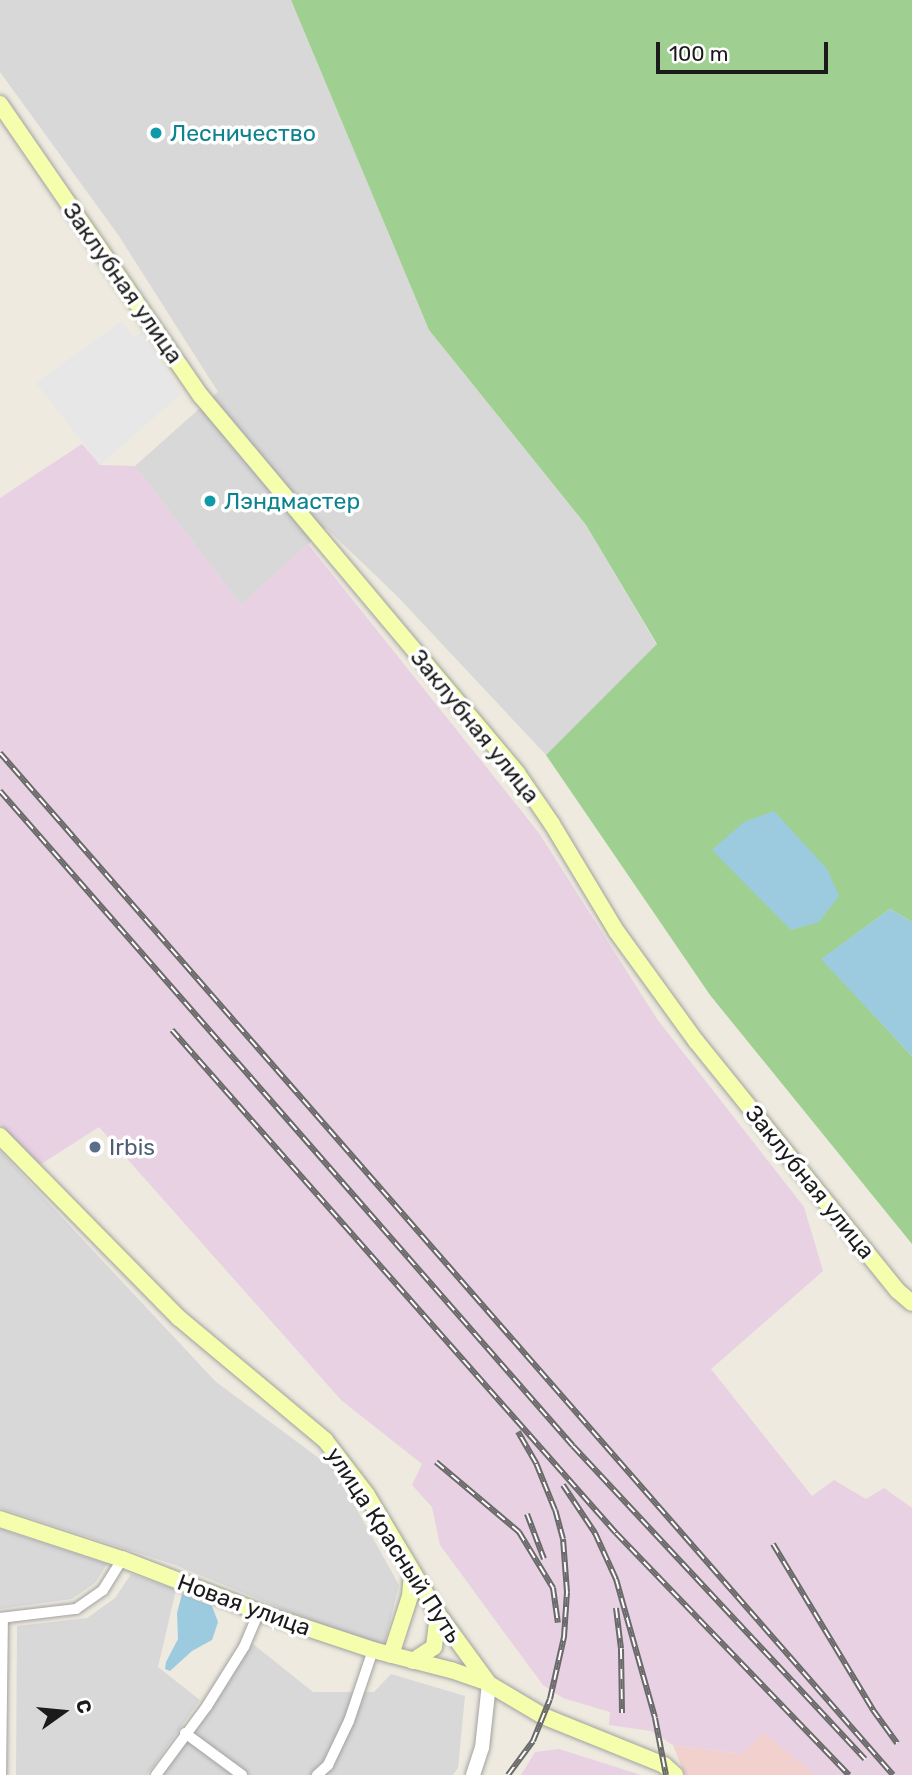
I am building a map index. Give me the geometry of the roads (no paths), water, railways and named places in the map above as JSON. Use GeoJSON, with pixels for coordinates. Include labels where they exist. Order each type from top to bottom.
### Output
{"type":"FeatureCollection","features":[{"type":"Feature","properties":{"kind":"main road","name":"Заклубная улица"},"geometry":{"type":"LineString","coordinates":[[0,104],[201,396],[517,773],[552,824],[617,932],[696,1041],[898,1291],[912,1303]]}},
{"type":"Feature","properties":{"kind":"main road","name":"улица Красный Путь"},"geometry":{"type":"LineString","coordinates":[[0,1136],[178,1318],[325,1440],[367,1495],[438,1614],[489,1684],[543,1716],[670,1770]]}},
{"type":"Feature","properties":{"kind":"main road","name":"Новая улица"},"geometry":{"type":"LineString","coordinates":[[0,1519],[122,1559],[259,1612],[373,1650],[489,1684]]}},
{"type":"Feature","properties":{"kind":"main road"},"geometry":{"type":"LineString","coordinates":[[391,1655],[410,1596],[412,1572]]}},
{"type":"Feature","properties":{"kind":"main road"},"geometry":{"type":"LineString","coordinates":[[413,1661],[434,1647],[438,1614]]}},
{"type":"Feature","properties":{"kind":"street"},"geometry":{"type":"LineString","coordinates":[[1,1775],[1,1618],[76,1609],[103,1590],[122,1559]]}},
{"type":"Feature","properties":{"kind":"street"},"geometry":{"type":"LineString","coordinates":[[156,1775],[185,1732],[207,1706],[244,1647],[259,1612]]}},
{"type":"Feature","properties":{"kind":"street"},"geometry":{"type":"LineString","coordinates":[[317,1775],[328,1765],[349,1721],[373,1650]]}},
{"type":"Feature","properties":{"kind":"street"},"geometry":{"type":"LineString","coordinates":[[473,1775],[482,1748],[489,1684]]}},
{"type":"Feature","properties":{"kind":"street"},"geometry":{"type":"LineString","coordinates":[[185,1732],[242,1775]]}},
{"type":"Feature","properties":{"kind":"water"},"geometry":{"type":"Polygon","coordinates":[[[774,811],[827,869],[839,896],[819,922],[791,930],[712,850],[744,822],[774,811]]]}},
{"type":"Feature","properties":{"kind":"water"},"geometry":{"type":"Polygon","coordinates":[[[890,909],[912,922],[912,1056],[821,959],[890,909]]]}},
{"type":"Feature","properties":{"kind":"water"},"geometry":{"type":"Polygon","coordinates":[[[182,1594],[212,1606],[218,1622],[212,1640],[192,1651],[170,1671],[165,1669],[166,1662],[178,1639],[177,1613],[182,1594]]]}},
{"type":"Feature","properties":{"kind":"railway"},"geometry":{"type":"LineString","coordinates":[[0,753],[893,1775]]}},
{"type":"Feature","properties":{"kind":"railway"},"geometry":{"type":"LineString","coordinates":[[0,791],[573,1446],[865,1759]]}},
{"type":"Feature","properties":{"kind":"railway"},"geometry":{"type":"LineString","coordinates":[[172,1030],[616,1533],[849,1775]]}},
{"type":"Feature","properties":{"kind":"railway"},"geometry":{"type":"LineString","coordinates":[[508,1775],[533,1741],[550,1699],[564,1637],[567,1592],[563,1539],[555,1510],[536,1463],[518,1432]]}},
{"type":"Feature","properties":{"kind":"railway"},"geometry":{"type":"LineString","coordinates":[[436,1462],[519,1532],[553,1588],[558,1623]]}},
{"type":"Feature","properties":{"kind":"railway"},"geometry":{"type":"LineString","coordinates":[[563,1485],[595,1533],[616,1579],[655,1718],[666,1775]]}},
{"type":"Feature","properties":{"kind":"railway"},"geometry":{"type":"LineString","coordinates":[[527,1514],[544,1559]]}},
{"type":"Feature","properties":{"kind":"railway"},"geometry":{"type":"LineString","coordinates":[[773,1544],[873,1710],[897,1743]]}},
{"type":"Feature","properties":{"kind":"railway"},"geometry":{"type":"LineString","coordinates":[[616,1608],[621,1649],[622,1713]]}},
{"type":"Feature","properties":{"kind":"place","name":"Лесничество"},"geometry":{"type":"Point","coordinates":[156,133]}},
{"type":"Feature","properties":{"kind":"place","name":"Лэндмастер"},"geometry":{"type":"Point","coordinates":[210,501]}},
{"type":"Feature","properties":{"kind":"place","name":"Irbis"},"geometry":{"type":"Point","coordinates":[95,1147]}}]}
